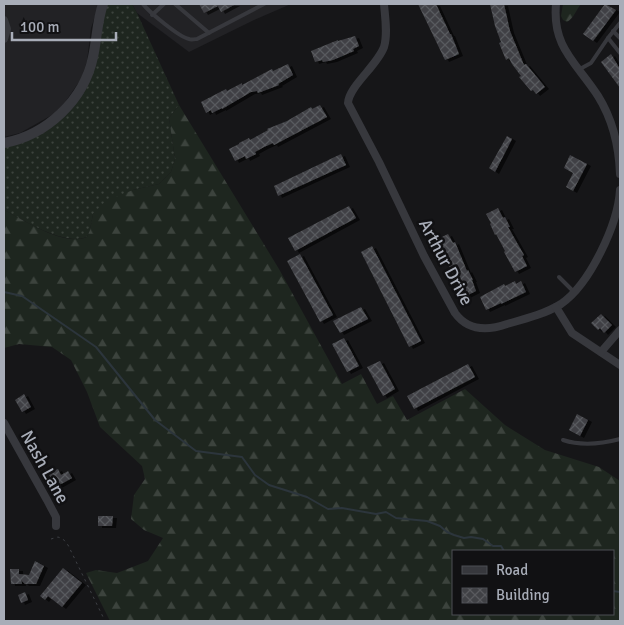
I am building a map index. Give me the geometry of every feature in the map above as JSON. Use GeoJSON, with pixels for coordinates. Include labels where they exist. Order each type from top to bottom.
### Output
{"type":"FeatureCollection","features":[{"type":"Feature","properties":{"kind":"street"},"geometry":{"type":"LineString","coordinates":[[4,143],[19,139],[44,127],[60,115],[76,95],[85,80],[92,59],[103,4]]}},
{"type":"Feature","properties":{"kind":"street","name":"Arthur Drive"},"geometry":{"type":"LineString","coordinates":[[384,4],[384,46],[349,97],[348,103],[379,162],[424,256],[455,313],[461,320],[476,328],[490,329],[556,307],[574,292],[588,274],[609,234],[616,214],[620,190]]}},
{"type":"Feature","properties":{"kind":"street"},"geometry":{"type":"LineString","coordinates":[[556,4],[559,36],[568,55],[597,95],[610,121],[618,146],[620,174]]}},
{"type":"Feature","properties":{"kind":"street"},"geometry":{"type":"LineString","coordinates":[[4,20],[7,29],[4,39]]}},
{"type":"Feature","properties":{"kind":"street"},"geometry":{"type":"LineString","coordinates":[[556,307],[572,333],[620,365]]}},
{"type":"Feature","properties":{"kind":"street"},"geometry":{"type":"LineString","coordinates":[[600,352],[620,330]]}},
{"type":"Feature","properties":{"kind":"street","name":"Nash Lane"},"geometry":{"type":"LineString","coordinates":[[4,423],[56,517],[56,526]]}},
{"type":"Feature","properties":{"kind":"lane"},"geometry":{"type":"LineString","coordinates":[[143,4],[152,15],[189,39],[197,39],[264,4]]}},
{"type":"Feature","properties":{"kind":"lane"},"geometry":{"type":"LineString","coordinates":[[152,15],[164,4]]}},
{"type":"Feature","properties":{"kind":"lane"},"geometry":{"type":"LineString","coordinates":[[175,4],[208,33]]}},
{"type":"Feature","properties":{"kind":"lane"},"geometry":{"type":"LineString","coordinates":[[578,70],[591,63],[620,22]]}},
{"type":"Feature","properties":{"kind":"lane"},"geometry":{"type":"LineString","coordinates":[[613,31],[620,38]]}},
{"type":"Feature","properties":{"kind":"lane"},"geometry":{"type":"LineString","coordinates":[[608,38],[620,53]]}},
{"type":"Feature","properties":{"kind":"lane"},"geometry":{"type":"LineString","coordinates":[[559,277],[574,292]]}},
{"type":"Feature","properties":{"kind":"lane"},"geometry":{"type":"LineString","coordinates":[[563,440],[578,444],[620,439]]}},
{"type":"Feature","properties":{"kind":"path"},"geometry":{"type":"LineString","coordinates":[[51,540],[58,537],[68,544],[105,621]]}},
{"type":"Feature","properties":{"kind":"shaded area"},"geometry":{"type":"Polygon","coordinates":[[[4,4],[99,4],[91,28],[87,61],[81,79],[59,111],[20,133],[4,137],[4,4]]]}},
{"type":"Feature","properties":{"kind":"shaded area"},"geometry":{"type":"Polygon","coordinates":[[[132,4],[291,4],[189,52],[137,13],[132,4]]]}},
{"type":"Feature","properties":{"kind":"green space"},"geometry":{"type":"Polygon","coordinates":[[[103,4],[132,4],[137,13],[179,105],[169,118],[175,159],[171,172],[159,184],[133,190],[93,214],[87,237],[78,239],[67,238],[33,226],[4,210],[4,143],[38,131],[81,87],[103,4]]]}},
{"type":"Feature","properties":{"kind":"green space"},"geometry":{"type":"Polygon","coordinates":[[[563,4],[581,4],[567,22],[561,16],[563,4]]]}},
{"type":"Feature","properties":{"kind":"green space"},"geometry":{"type":"Polygon","coordinates":[[[179,105],[279,269],[342,384],[361,374],[377,404],[393,396],[407,420],[465,389],[505,425],[545,450],[599,467],[620,481],[620,621],[110,621],[86,573],[96,570],[117,573],[148,561],[163,538],[144,530],[131,519],[134,495],[145,479],[142,466],[100,427],[87,392],[71,360],[52,347],[19,344],[4,348],[4,210],[56,236],[67,239],[87,237],[93,214],[106,201],[133,190],[159,184],[171,172],[175,159],[169,118],[179,105]]]}},
{"type":"Feature","properties":{"kind":"building"},"geometry":{"type":"Polygon","coordinates":[[[199,4],[236,4],[221,12],[218,6],[204,13],[199,4]]]}},
{"type":"Feature","properties":{"kind":"building"},"geometry":{"type":"Polygon","coordinates":[[[418,4],[436,4],[459,54],[445,60],[418,4]]]}},
{"type":"Feature","properties":{"kind":"building"},"geometry":{"type":"Polygon","coordinates":[[[490,4],[504,4],[510,31],[524,65],[526,64],[545,87],[536,94],[519,77],[521,76],[509,58],[506,60],[499,43],[501,42],[490,4]]]}},
{"type":"Feature","properties":{"kind":"building"},"geometry":{"type":"Polygon","coordinates":[[[605,4],[616,10],[593,41],[583,34],[605,4]]]}},
{"type":"Feature","properties":{"kind":"building"},"geometry":{"type":"Polygon","coordinates":[[[355,36],[359,46],[353,49],[354,51],[333,60],[315,62],[311,51],[338,40],[355,36]]]}},
{"type":"Feature","properties":{"kind":"building"},"geometry":{"type":"Polygon","coordinates":[[[611,54],[620,69],[620,88],[601,62],[611,54]]]}},
{"type":"Feature","properties":{"kind":"building"},"geometry":{"type":"Polygon","coordinates":[[[288,64],[293,75],[279,85],[258,93],[257,91],[251,92],[222,109],[212,113],[211,110],[206,113],[201,102],[226,89],[227,91],[242,83],[242,85],[272,69],[273,71],[288,64]]]}},
{"type":"Feature","properties":{"kind":"building"},"geometry":{"type":"Polygon","coordinates":[[[320,105],[327,117],[274,145],[273,143],[264,147],[246,159],[245,156],[235,161],[229,149],[249,138],[250,140],[267,129],[287,121],[311,107],[312,109],[320,105]]]}},
{"type":"Feature","properties":{"kind":"building"},"geometry":{"type":"Polygon","coordinates":[[[507,136],[512,139],[495,172],[489,168],[507,136]]]}},
{"type":"Feature","properties":{"kind":"building"},"geometry":{"type":"Polygon","coordinates":[[[341,154],[346,165],[278,196],[274,186],[341,154]]]}},
{"type":"Feature","properties":{"kind":"building"},"geometry":{"type":"Polygon","coordinates":[[[570,155],[587,164],[573,191],[566,187],[573,173],[564,168],[570,155]]]}},
{"type":"Feature","properties":{"kind":"building"},"geometry":{"type":"Polygon","coordinates":[[[349,206],[356,218],[295,251],[288,238],[349,206]]]}},
{"type":"Feature","properties":{"kind":"building"},"geometry":{"type":"Polygon","coordinates":[[[498,208],[503,218],[505,217],[510,227],[508,227],[524,255],[522,256],[527,266],[515,272],[486,214],[498,208]]]}},
{"type":"Feature","properties":{"kind":"building"},"geometry":{"type":"Polygon","coordinates":[[[448,234],[453,243],[455,242],[467,271],[473,280],[476,291],[464,297],[446,259],[444,260],[436,240],[448,234]]]}},
{"type":"Feature","properties":{"kind":"building"},"geometry":{"type":"Polygon","coordinates":[[[372,246],[421,341],[409,347],[361,252],[372,246]]]}},
{"type":"Feature","properties":{"kind":"building"},"geometry":{"type":"Polygon","coordinates":[[[300,254],[333,315],[320,322],[287,261],[300,254]]]}},
{"type":"Feature","properties":{"kind":"building"},"geometry":{"type":"Polygon","coordinates":[[[515,281],[516,284],[521,281],[526,292],[486,310],[480,297],[504,284],[505,286],[515,281]]]}},
{"type":"Feature","properties":{"kind":"building"},"geometry":{"type":"Polygon","coordinates":[[[361,307],[368,319],[340,333],[333,321],[361,307]]]}},
{"type":"Feature","properties":{"kind":"building"},"geometry":{"type":"Polygon","coordinates":[[[601,314],[612,325],[604,333],[600,328],[598,330],[591,323],[601,314]]]}},
{"type":"Feature","properties":{"kind":"building"},"geometry":{"type":"Polygon","coordinates":[[[344,338],[359,366],[347,372],[332,344],[344,338]]]}},
{"type":"Feature","properties":{"kind":"building"},"geometry":{"type":"Polygon","coordinates":[[[380,361],[395,389],[383,396],[367,367],[380,361]]]}},
{"type":"Feature","properties":{"kind":"building"},"geometry":{"type":"Polygon","coordinates":[[[468,364],[475,377],[414,409],[407,396],[468,364]]]}},
{"type":"Feature","properties":{"kind":"building"},"geometry":{"type":"Polygon","coordinates":[[[24,394],[31,407],[22,412],[15,400],[24,394]]]}},
{"type":"Feature","properties":{"kind":"building"},"geometry":{"type":"Polygon","coordinates":[[[577,414],[588,420],[580,436],[569,430],[577,414]]]}},
{"type":"Feature","properties":{"kind":"building"},"geometry":{"type":"Polygon","coordinates":[[[58,469],[61,475],[68,471],[72,478],[56,487],[48,473],[58,469]]]}},
{"type":"Feature","properties":{"kind":"building"},"geometry":{"type":"Polygon","coordinates":[[[98,516],[113,516],[112,526],[98,526],[98,516]]]}},
{"type":"Feature","properties":{"kind":"building"},"geometry":{"type":"Polygon","coordinates":[[[35,561],[44,566],[36,584],[25,584],[21,580],[22,584],[11,584],[10,569],[19,569],[19,574],[29,575],[35,561]]]}},
{"type":"Feature","properties":{"kind":"building"},"geometry":{"type":"Polygon","coordinates":[[[63,568],[82,583],[62,607],[48,596],[45,600],[40,596],[63,568]]]}},
{"type":"Feature","properties":{"kind":"building"},"geometry":{"type":"Polygon","coordinates":[[[25,592],[28,600],[21,603],[18,595],[25,592]]]}},
{"type":"Feature","properties":{"kind":"waterway"},"geometry":{"type":"LineString","coordinates":[[4,292],[22,296],[96,347],[155,420],[196,451],[242,457],[255,475],[269,485],[307,497],[328,509],[342,508],[376,514],[386,512],[396,518],[427,521],[440,526],[454,535],[464,538],[483,539],[493,546],[501,546],[503,550]]}},
{"type":"Feature","properties":{"kind":"waterway"},"geometry":{"type":"LineString","coordinates":[[614,591],[620,592]]}}]}
